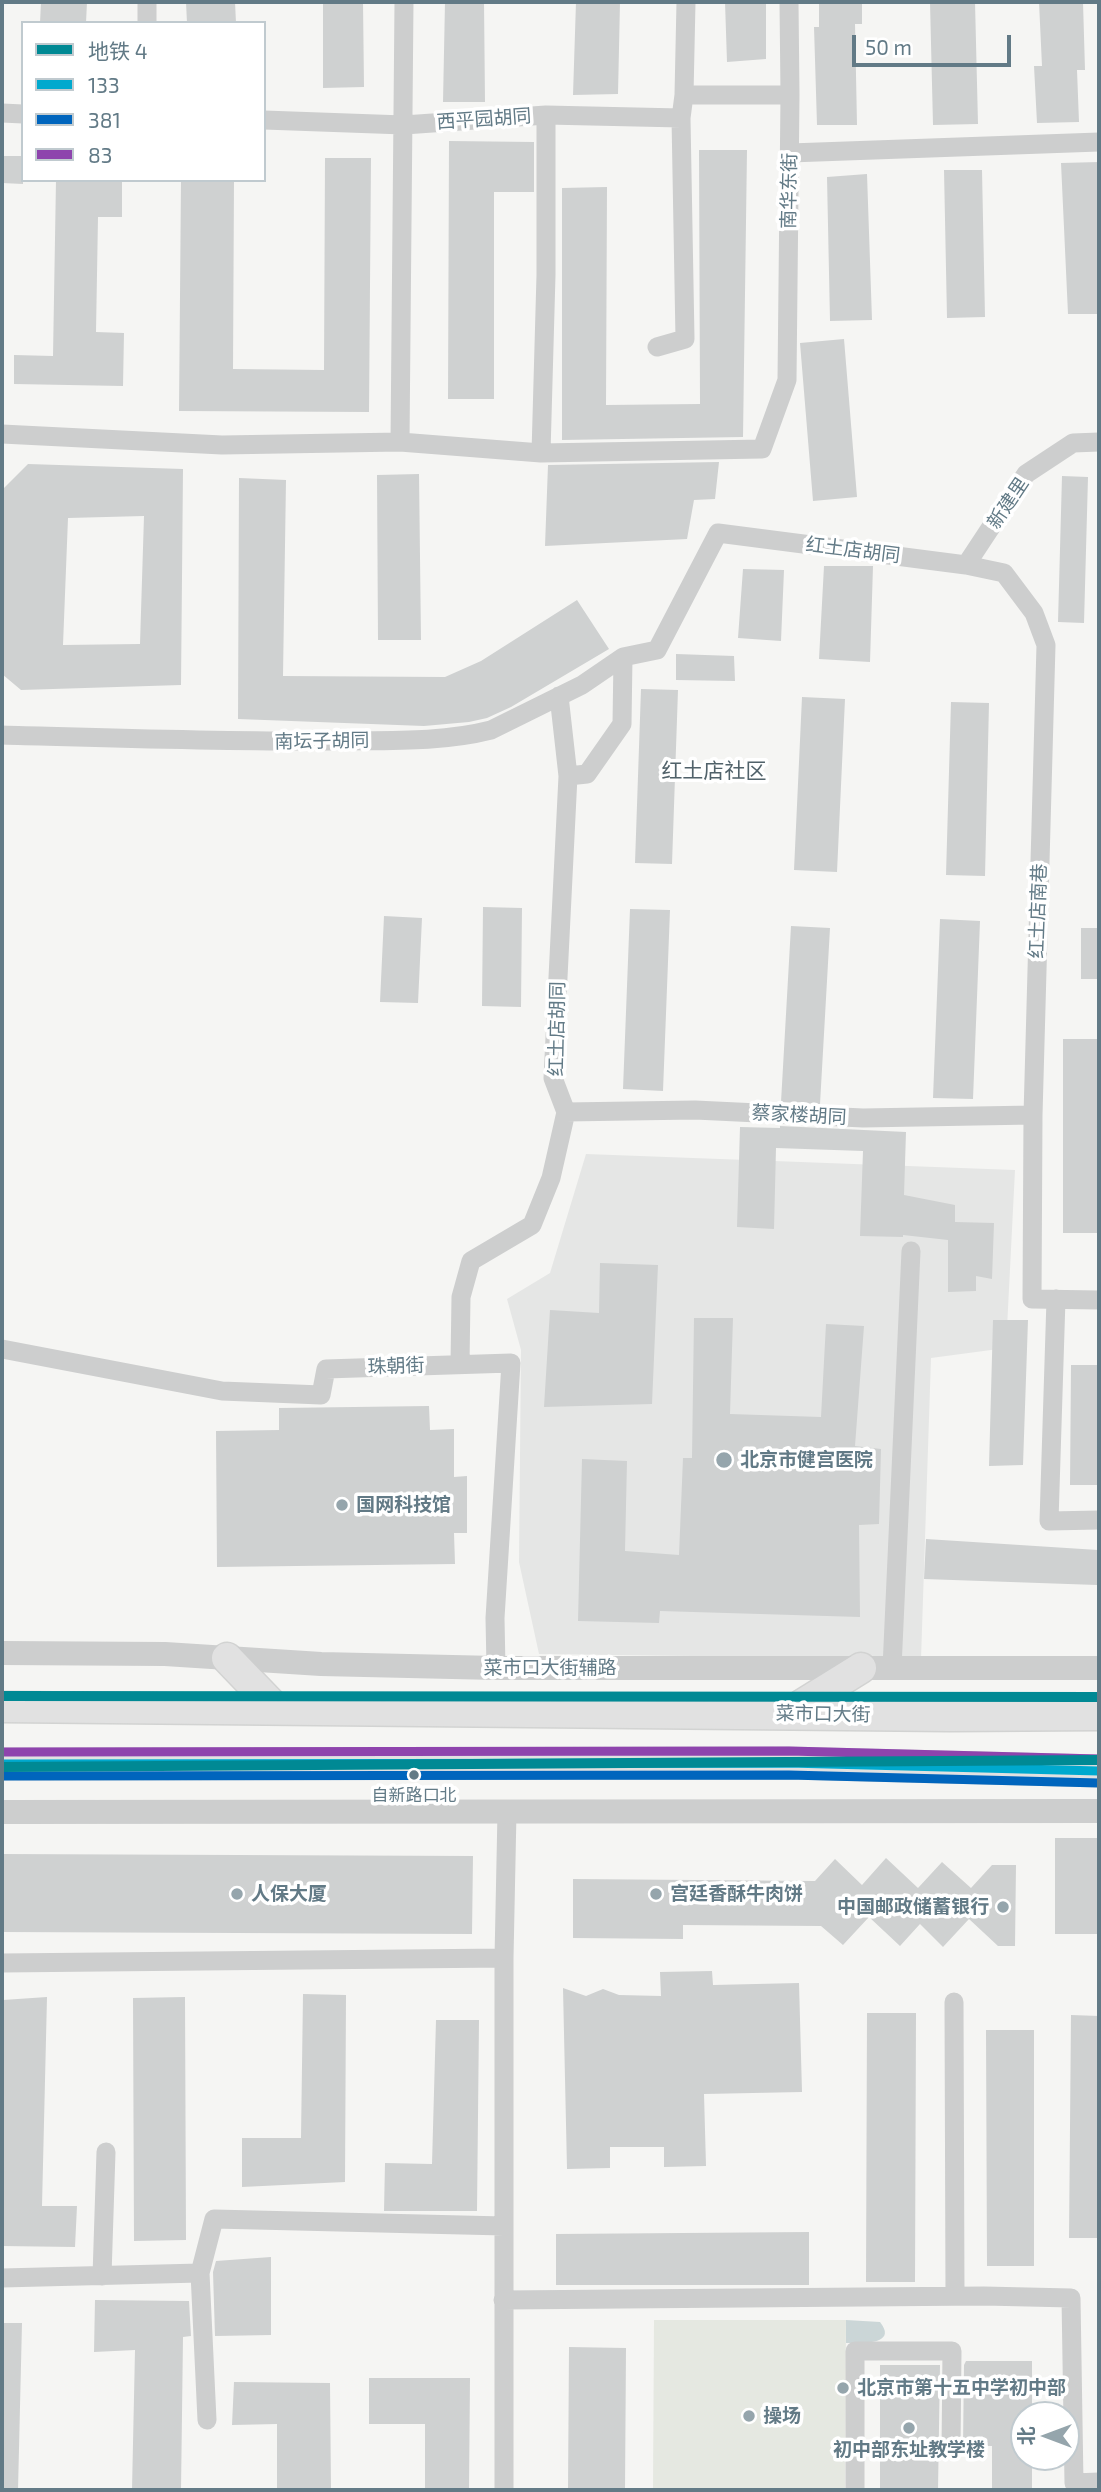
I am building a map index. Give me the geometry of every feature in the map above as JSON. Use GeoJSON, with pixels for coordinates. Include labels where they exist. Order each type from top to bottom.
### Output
{"type":"FeatureCollection","features":[{"type":"Feature","properties":{"kind":"main road"},"geometry":{"type":"LineString","coordinates":[[227,1658],[276,1709]]}},
{"type":"Feature","properties":{"kind":"main road"},"geometry":{"type":"LineString","coordinates":[[786,1714],[861,1668]]}},
{"type":"Feature","properties":{"kind":"main road","name":"菜市口大街"},"geometry":{"type":"LineString","coordinates":[[2,1707],[1099,1715]]}},
{"type":"Feature","properties":{"kind":"main road"},"geometry":{"type":"LineString","coordinates":[[2,1764],[761,1763],[1099,1771]]}},
{"type":"Feature","properties":{"kind":"street"},"geometry":{"type":"LineString","coordinates":[[147,2],[147,21]]}},
{"type":"Feature","properties":{"kind":"street"},"geometry":{"type":"LineString","coordinates":[[400,442],[404,2]]}},
{"type":"Feature","properties":{"kind":"street"},"geometry":{"type":"LineString","coordinates":[[657,347],[685,339],[681,118],[686,2]]}},
{"type":"Feature","properties":{"kind":"street","name":"南华东街"},"geometry":{"type":"LineString","coordinates":[[541,453],[762,449],[787,380],[789,2]]}},
{"type":"Feature","properties":{"kind":"street"},"geometry":{"type":"LineString","coordinates":[[684,95],[790,95]]}},
{"type":"Feature","properties":{"kind":"street"},"geometry":{"type":"LineString","coordinates":[[2,113],[21,114]]}},
{"type":"Feature","properties":{"kind":"street"},"geometry":{"type":"LineString","coordinates":[[2,434],[222,445],[400,442],[541,453],[546,275],[546,116]]}},
{"type":"Feature","properties":{"kind":"street","name":"西平园胡同"},"geometry":{"type":"LineString","coordinates":[[266,120],[404,125],[546,116],[681,118]]}},
{"type":"Feature","properties":{"kind":"street"},"geometry":{"type":"LineString","coordinates":[[790,153],[1099,142]]}},
{"type":"Feature","properties":{"kind":"street","name":"新建里"},"geometry":{"type":"LineString","coordinates":[[966,565],[1026,474],[1073,443],[1099,442]]}},
{"type":"Feature","properties":{"kind":"street","name":"红土店胡同"},"geometry":{"type":"LineString","coordinates":[[623,657],[657,650],[718,533],[966,565]]}},
{"type":"Feature","properties":{"kind":"street","name":"红土店南巷"},"geometry":{"type":"LineString","coordinates":[[966,565],[1004,573],[1034,613],[1046,646],[1033,1115],[1032,1299],[1056,1299]]}},
{"type":"Feature","properties":{"kind":"street"},"geometry":{"type":"LineString","coordinates":[[568,776],[587,774],[622,724],[623,657]]}},
{"type":"Feature","properties":{"kind":"street","name":"南坛子胡同"},"geometry":{"type":"LineString","coordinates":[[2,735],[243,742],[404,740],[475,734],[491,730],[582,685],[623,657]]}},
{"type":"Feature","properties":{"kind":"street","name":"红土店胡同"},"geometry":{"type":"LineString","coordinates":[[559,696],[568,776],[553,1078],[566,1112]]}},
{"type":"Feature","properties":{"kind":"street","name":"蔡家楼胡同"},"geometry":{"type":"LineString","coordinates":[[566,1112],[695,1110],[863,1118],[1033,1115]]}},
{"type":"Feature","properties":{"kind":"street"},"geometry":{"type":"LineString","coordinates":[[460,1364],[461,1297],[471,1261],[532,1225],[551,1178],[566,1112]]}},
{"type":"Feature","properties":{"kind":"street"},"geometry":{"type":"LineString","coordinates":[[892,1668],[911,1251]]}},
{"type":"Feature","properties":{"kind":"street"},"geometry":{"type":"LineString","coordinates":[[1099,1300],[1056,1299],[1049,1521],[1099,1520]]}},
{"type":"Feature","properties":{"kind":"street","name":"珠朝街"},"geometry":{"type":"LineString","coordinates":[[2,1349],[222,1391],[321,1395],[326,1369],[511,1363],[495,1618],[496,1668]]}},
{"type":"Feature","properties":{"kind":"street","name":"菜市口大街辅路"},"geometry":{"type":"LineString","coordinates":[[2,1653],[165,1654],[321,1664],[496,1668],[1099,1668]]}},
{"type":"Feature","properties":{"kind":"street"},"geometry":{"type":"LineString","coordinates":[[503,2490],[504,1958],[507,1811]]}},
{"type":"Feature","properties":{"kind":"street"},"geometry":{"type":"LineString","coordinates":[[2,1812],[1099,1811]]}},
{"type":"Feature","properties":{"kind":"street"},"geometry":{"type":"LineString","coordinates":[[2,1963],[504,1958]]}},
{"type":"Feature","properties":{"kind":"street"},"geometry":{"type":"LineString","coordinates":[[954,2002],[955,2296]]}},
{"type":"Feature","properties":{"kind":"street"},"geometry":{"type":"LineString","coordinates":[[102,2276],[106,2152]]}},
{"type":"Feature","properties":{"kind":"street"},"geometry":{"type":"LineString","coordinates":[[206,2420],[200,2273],[214,2219],[505,2226]]}},
{"type":"Feature","properties":{"kind":"street"},"geometry":{"type":"LineString","coordinates":[[2,2278],[200,2273]]}},
{"type":"Feature","properties":{"kind":"street"},"geometry":{"type":"LineString","coordinates":[[503,2300],[955,2296],[1072,2298],[1074,2483],[1099,2482]]}},
{"type":"Feature","properties":{"kind":"street"},"geometry":{"type":"LineString","coordinates":[[855,2490],[855,2350],[952,2351],[951,2449]]}},
{"type":"Feature","properties":{"kind":"shaded area","name":"北京市健宫医院"},"geometry":{"type":"Polygon","coordinates":[[[586,1154],[1015,1170],[1006,1348],[931,1358],[921,1659],[539,1654],[519,1562],[521,1350],[507,1299],[550,1273],[586,1154]]]}},
{"type":"Feature","properties":{"kind":"shaded area","name":"操场"},"geometry":{"type":"Polygon","coordinates":[[[654,2320],[846,2320],[845,2490],[653,2490],[654,2320]]]}},
{"type":"Feature","properties":{"kind":"shaded area"},"geometry":{"type":"Polygon","coordinates":[[[846,2320],[880,2322],[884,2335],[875,2342],[846,2343],[846,2320]]]}},
{"type":"Feature","properties":{"kind":"building"},"geometry":{"type":"Polygon","coordinates":[[[41,2],[87,2],[86,21],[40,21],[41,2]]]}},
{"type":"Feature","properties":{"kind":"building"},"geometry":{"type":"Polygon","coordinates":[[[186,2],[235,2],[236,21],[187,21],[186,2]]]}},
{"type":"Feature","properties":{"kind":"building"},"geometry":{"type":"Polygon","coordinates":[[[323,2],[363,2],[364,87],[323,88],[323,2]]]}},
{"type":"Feature","properties":{"kind":"building"},"geometry":{"type":"Polygon","coordinates":[[[445,2],[484,2],[485,102],[443,102],[445,2]]]}},
{"type":"Feature","properties":{"kind":"building"},"geometry":{"type":"Polygon","coordinates":[[[576,2],[620,2],[618,94],[573,95],[576,2]]]}},
{"type":"Feature","properties":{"kind":"building"},"geometry":{"type":"Polygon","coordinates":[[[725,2],[766,2],[766,59],[727,62],[725,2]]]}},
{"type":"Feature","properties":{"kind":"building"},"geometry":{"type":"Polygon","coordinates":[[[819,2],[862,2],[862,24],[855,24],[857,125],[817,125],[814,27],[819,27],[819,2]]]}},
{"type":"Feature","properties":{"kind":"building"},"geometry":{"type":"Polygon","coordinates":[[[930,2],[975,2],[978,124],[933,125],[930,2]]]}},
{"type":"Feature","properties":{"kind":"building"},"geometry":{"type":"Polygon","coordinates":[[[1039,2],[1083,2],[1085,70],[1077,70],[1079,122],[1037,123],[1034,66],[1042,66],[1039,2]]]}},
{"type":"Feature","properties":{"kind":"building"},"geometry":{"type":"Polygon","coordinates":[[[449,141],[534,142],[534,192],[494,192],[494,399],[448,399],[449,141]]]}},
{"type":"Feature","properties":{"kind":"building"},"geometry":{"type":"Polygon","coordinates":[[[699,150],[747,150],[743,437],[562,440],[562,188],[607,187],[606,405],[700,404],[699,150]]]}},
{"type":"Feature","properties":{"kind":"building"},"geometry":{"type":"Polygon","coordinates":[[[2,156],[21,156],[23,184],[2,183],[2,156]]]}},
{"type":"Feature","properties":{"kind":"building"},"geometry":{"type":"Polygon","coordinates":[[[325,158],[371,158],[369,412],[179,411],[181,182],[234,182],[233,369],[324,370],[325,158]]]}},
{"type":"Feature","properties":{"kind":"building"},"geometry":{"type":"Polygon","coordinates":[[[1099,162],[1099,314],[1068,314],[1061,163],[1099,162]]]}},
{"type":"Feature","properties":{"kind":"building"},"geometry":{"type":"Polygon","coordinates":[[[944,170],[982,170],[985,317],[947,318],[944,170]]]}},
{"type":"Feature","properties":{"kind":"building"},"geometry":{"type":"Polygon","coordinates":[[[867,174],[872,320],[830,321],[827,177],[867,174]]]}},
{"type":"Feature","properties":{"kind":"building"},"geometry":{"type":"Polygon","coordinates":[[[56,182],[122,182],[122,217],[98,217],[96,332],[124,333],[123,386],[14,384],[14,355],[53,356],[56,182]]]}},
{"type":"Feature","properties":{"kind":"building"},"geometry":{"type":"Polygon","coordinates":[[[844,339],[857,497],[813,501],[800,343],[844,339]]]}},
{"type":"Feature","properties":{"kind":"building"},"geometry":{"type":"Polygon","coordinates":[[[719,462],[715,499],[694,500],[687,539],[545,546],[548,465],[719,462]]]}},
{"type":"Feature","properties":{"kind":"building"},"geometry":{"type":"Polygon","coordinates":[[[28,464],[183,469],[181,685],[21,690],[2,674],[3,489],[28,464]],[[144,516],[68,518],[63,645],[140,644],[144,516]]]}},
{"type":"Feature","properties":{"kind":"building"},"geometry":{"type":"Polygon","coordinates":[[[419,474],[421,640],[378,640],[377,475],[419,474]]]}},
{"type":"Feature","properties":{"kind":"building"},"geometry":{"type":"Polygon","coordinates":[[[1062,476],[1088,477],[1084,623],[1058,622],[1062,476]]]}},
{"type":"Feature","properties":{"kind":"building"},"geometry":{"type":"Polygon","coordinates":[[[239,478],[286,480],[283,676],[445,677],[481,661],[577,600],[609,649],[511,707],[487,718],[469,722],[424,726],[238,719],[239,478]]]}},
{"type":"Feature","properties":{"kind":"building"},"geometry":{"type":"Polygon","coordinates":[[[824,566],[873,566],[870,662],[819,659],[824,566]]]}},
{"type":"Feature","properties":{"kind":"building"},"geometry":{"type":"Polygon","coordinates":[[[743,569],[784,570],[781,641],[738,638],[743,569]]]}},
{"type":"Feature","properties":{"kind":"building"},"geometry":{"type":"Polygon","coordinates":[[[676,654],[734,656],[735,681],[676,680],[676,654]]]}},
{"type":"Feature","properties":{"kind":"building"},"geometry":{"type":"Polygon","coordinates":[[[641,689],[678,690],[672,864],[635,863],[641,689]]]}},
{"type":"Feature","properties":{"kind":"building"},"geometry":{"type":"Polygon","coordinates":[[[802,697],[845,699],[837,872],[794,870],[802,697]]]}},
{"type":"Feature","properties":{"kind":"building"},"geometry":{"type":"Polygon","coordinates":[[[951,702],[989,703],[985,876],[946,875],[951,702]]]}},
{"type":"Feature","properties":{"kind":"building"},"geometry":{"type":"Polygon","coordinates":[[[483,907],[522,908],[521,1007],[482,1006],[483,907]]]}},
{"type":"Feature","properties":{"kind":"building"},"geometry":{"type":"Polygon","coordinates":[[[630,909],[670,910],[663,1091],[623,1089],[630,909]]]}},
{"type":"Feature","properties":{"kind":"building"},"geometry":{"type":"Polygon","coordinates":[[[384,916],[422,918],[418,1003],[380,1002],[384,916]]]}},
{"type":"Feature","properties":{"kind":"building"},"geometry":{"type":"Polygon","coordinates":[[[940,919],[980,921],[973,1099],[933,1098],[940,919]]]}},
{"type":"Feature","properties":{"kind":"building"},"geometry":{"type":"Polygon","coordinates":[[[791,926],[830,928],[820,1104],[781,1102],[791,926]]]}},
{"type":"Feature","properties":{"kind":"building"},"geometry":{"type":"Polygon","coordinates":[[[1081,928],[1099,928],[1099,979],[1081,979],[1081,928]]]}},
{"type":"Feature","properties":{"kind":"building"},"geometry":{"type":"Polygon","coordinates":[[[1063,1039],[1099,1039],[1099,1233],[1063,1233],[1063,1039]]]}},
{"type":"Feature","properties":{"kind":"building"},"geometry":{"type":"Polygon","coordinates":[[[780,1126],[906,1132],[904,1195],[955,1205],[955,1222],[994,1223],[992,1279],[976,1276],[976,1291],[948,1292],[948,1240],[903,1235],[860,1236],[863,1151],[776,1148],[774,1229],[737,1227],[740,1127],[780,1126]]]}},
{"type":"Feature","properties":{"kind":"building"},"geometry":{"type":"Polygon","coordinates":[[[600,1263],[658,1265],[652,1404],[544,1407],[550,1310],[599,1313],[600,1263]]]}},
{"type":"Feature","properties":{"kind":"building"},"geometry":{"type":"Polygon","coordinates":[[[694,1318],[733,1318],[730,1414],[821,1417],[826,1324],[864,1326],[855,1446],[881,1449],[879,1524],[859,1525],[860,1617],[660,1611],[659,1623],[578,1621],[582,1459],[627,1461],[625,1551],[679,1555],[683,1458],[692,1458],[694,1318]]]}},
{"type":"Feature","properties":{"kind":"building"},"geometry":{"type":"Polygon","coordinates":[[[993,1320],[1028,1320],[1023,1465],[989,1466],[993,1320]]]}},
{"type":"Feature","properties":{"kind":"building"},"geometry":{"type":"Polygon","coordinates":[[[1071,1365],[1099,1365],[1099,1485],[1070,1485],[1071,1365]]]}},
{"type":"Feature","properties":{"kind":"building","name":"国网科技馆"},"geometry":{"type":"Polygon","coordinates":[[[429,1406],[430,1430],[454,1429],[454,1477],[467,1476],[467,1533],[454,1533],[455,1564],[217,1567],[216,1431],[279,1430],[279,1408],[429,1406]]]}},
{"type":"Feature","properties":{"kind":"building"},"geometry":{"type":"Polygon","coordinates":[[[926,1539],[1098,1550],[1097,1585],[924,1579],[926,1539]]]}},
{"type":"Feature","properties":{"kind":"building"},"geometry":{"type":"Polygon","coordinates":[[[1055,1838],[1099,1838],[1099,1934],[1055,1934],[1055,1838]]]}},
{"type":"Feature","properties":{"kind":"building","name":"人保大厦"},"geometry":{"type":"Polygon","coordinates":[[[2,1854],[473,1856],[472,1934],[2,1932],[2,1854]]]}},
{"type":"Feature","properties":{"kind":"building"},"geometry":{"type":"Polygon","coordinates":[[[886,1858],[918,1888],[942,1862],[971,1888],[992,1865],[1016,1865],[1015,1946],[998,1946],[969,1919],[943,1947],[920,1924],[900,1946],[869,1917],[843,1945],[821,1926],[683,1925],[683,1939],[573,1938],[573,1879],[815,1881],[835,1859],[862,1885],[886,1858]]]}},
{"type":"Feature","properties":{"kind":"building"},"geometry":{"type":"Polygon","coordinates":[[[712,1971],[713,1985],[799,1983],[802,2092],[704,2094],[706,2166],[664,2167],[664,2147],[610,2147],[610,2168],[567,2169],[563,1988],[586,1996],[603,1989],[619,1995],[661,1996],[660,1972],[712,1971]]]}},
{"type":"Feature","properties":{"kind":"building"},"geometry":{"type":"Polygon","coordinates":[[[303,1994],[346,1995],[345,2182],[242,2187],[242,2138],[301,2138],[303,1994]]]}},
{"type":"Feature","properties":{"kind":"building"},"geometry":{"type":"Polygon","coordinates":[[[47,1997],[42,2206],[77,2206],[75,2247],[2,2246],[3,2000],[47,1997]]]}},
{"type":"Feature","properties":{"kind":"building"},"geometry":{"type":"Polygon","coordinates":[[[185,1997],[186,2240],[134,2241],[133,1998],[185,1997]]]}},
{"type":"Feature","properties":{"kind":"building"},"geometry":{"type":"Polygon","coordinates":[[[867,2013],[916,2013],[915,2282],[866,2282],[867,2013]]]}},
{"type":"Feature","properties":{"kind":"building"},"geometry":{"type":"Polygon","coordinates":[[[1071,2015],[1099,2016],[1099,2238],[1069,2238],[1071,2015]]]}},
{"type":"Feature","properties":{"kind":"building"},"geometry":{"type":"Polygon","coordinates":[[[436,2020],[479,2020],[477,2211],[384,2211],[385,2163],[432,2164],[436,2020]]]}},
{"type":"Feature","properties":{"kind":"building"},"geometry":{"type":"Polygon","coordinates":[[[986,2030],[1034,2030],[1034,2266],[987,2266],[986,2030]]]}},
{"type":"Feature","properties":{"kind":"building"},"geometry":{"type":"Polygon","coordinates":[[[809,2232],[809,2285],[556,2285],[556,2234],[809,2232]]]}},
{"type":"Feature","properties":{"kind":"building"},"geometry":{"type":"Polygon","coordinates":[[[271,2257],[271,2335],[215,2336],[213,2272],[216,2261],[271,2257]]]}},
{"type":"Feature","properties":{"kind":"building"},"geometry":{"type":"Polygon","coordinates":[[[95,2300],[189,2301],[191,2336],[183,2337],[181,2490],[132,2490],[135,2350],[94,2352],[95,2300]]]}},
{"type":"Feature","properties":{"kind":"building"},"geometry":{"type":"Polygon","coordinates":[[[2,2323],[22,2323],[18,2490],[2,2490],[2,2323]]]}},
{"type":"Feature","properties":{"kind":"building"},"geometry":{"type":"Polygon","coordinates":[[[569,2347],[626,2348],[625,2490],[568,2490],[569,2347]]]}},
{"type":"Feature","properties":{"kind":"building","name":"初中部东址教学楼"},"geometry":{"type":"Polygon","coordinates":[[[966,2361],[1032,2361],[1032,2401],[1010,2401],[1010,2471],[1032,2471],[1032,2490],[992,2490],[992,2446],[963,2446],[966,2361]]]}},
{"type":"Feature","properties":{"kind":"building","name":"初中部东址教学楼"},"geometry":{"type":"Polygon","coordinates":[[[880,2365],[940,2365],[938,2490],[880,2490],[880,2365]]]}},
{"type":"Feature","properties":{"kind":"building"},"geometry":{"type":"Polygon","coordinates":[[[369,2378],[470,2378],[469,2490],[425,2490],[425,2424],[369,2424],[369,2378]]]}},
{"type":"Feature","properties":{"kind":"building"},"geometry":{"type":"Polygon","coordinates":[[[234,2382],[330,2383],[331,2490],[277,2490],[277,2424],[232,2425],[234,2382]]]}},
{"type":"Feature","properties":{"kind":"metro line","name":"4"},"geometry":{"type":"LineString","coordinates":[[2,1696],[1099,1697]]}},
{"type":"Feature","properties":{"kind":"metro line","name":"4"},"geometry":{"type":"LineString","coordinates":[[2,1767],[1099,1760]]}},
{"type":"Feature","properties":{"kind":"transit line","name":"83"},"geometry":{"type":"LineString","coordinates":[[2,1752],[789,1751],[1099,1759]]}},
{"type":"Feature","properties":{"kind":"transit line","name":"133"},"geometry":{"type":"LineString","coordinates":[[2,1764],[789,1763],[1099,1771]]}},
{"type":"Feature","properties":{"kind":"transit line","name":"381"},"geometry":{"type":"LineString","coordinates":[[2,1776],[789,1775],[1099,1783]]}},
{"type":"Feature","properties":{"kind":"place","name":"北京市健宫医院"},"geometry":{"type":"Point","coordinates":[724,1460]}},
{"type":"Feature","properties":{"kind":"place","name":"国网科技馆"},"geometry":{"type":"Point","coordinates":[342,1505]}},
{"type":"Feature","properties":{"kind":"place","name":"自新路口北"},"geometry":{"type":"Point","coordinates":[414,1775]}},
{"type":"Feature","properties":{"kind":"place","name":"人保大厦"},"geometry":{"type":"Point","coordinates":[237,1894]}},
{"type":"Feature","properties":{"kind":"place","name":"宫廷香酥牛肉饼"},"geometry":{"type":"Point","coordinates":[656,1894]}},
{"type":"Feature","properties":{"kind":"place","name":"中国邮政储蓄银行"},"geometry":{"type":"Point","coordinates":[1003,1907]}},
{"type":"Feature","properties":{"kind":"place","name":"北京市第十五中学初中部"},"geometry":{"type":"Point","coordinates":[843,2388]}},
{"type":"Feature","properties":{"kind":"place","name":"操场"},"geometry":{"type":"Point","coordinates":[749,2416]}},
{"type":"Feature","properties":{"kind":"place","name":"初中部东址教学楼"},"geometry":{"type":"Point","coordinates":[909,2428]}},
{"type":"Feature","properties":{"kind":"district","name":"红土店社区"},"geometry":{"type":"Point","coordinates":[714,771]}}]}
